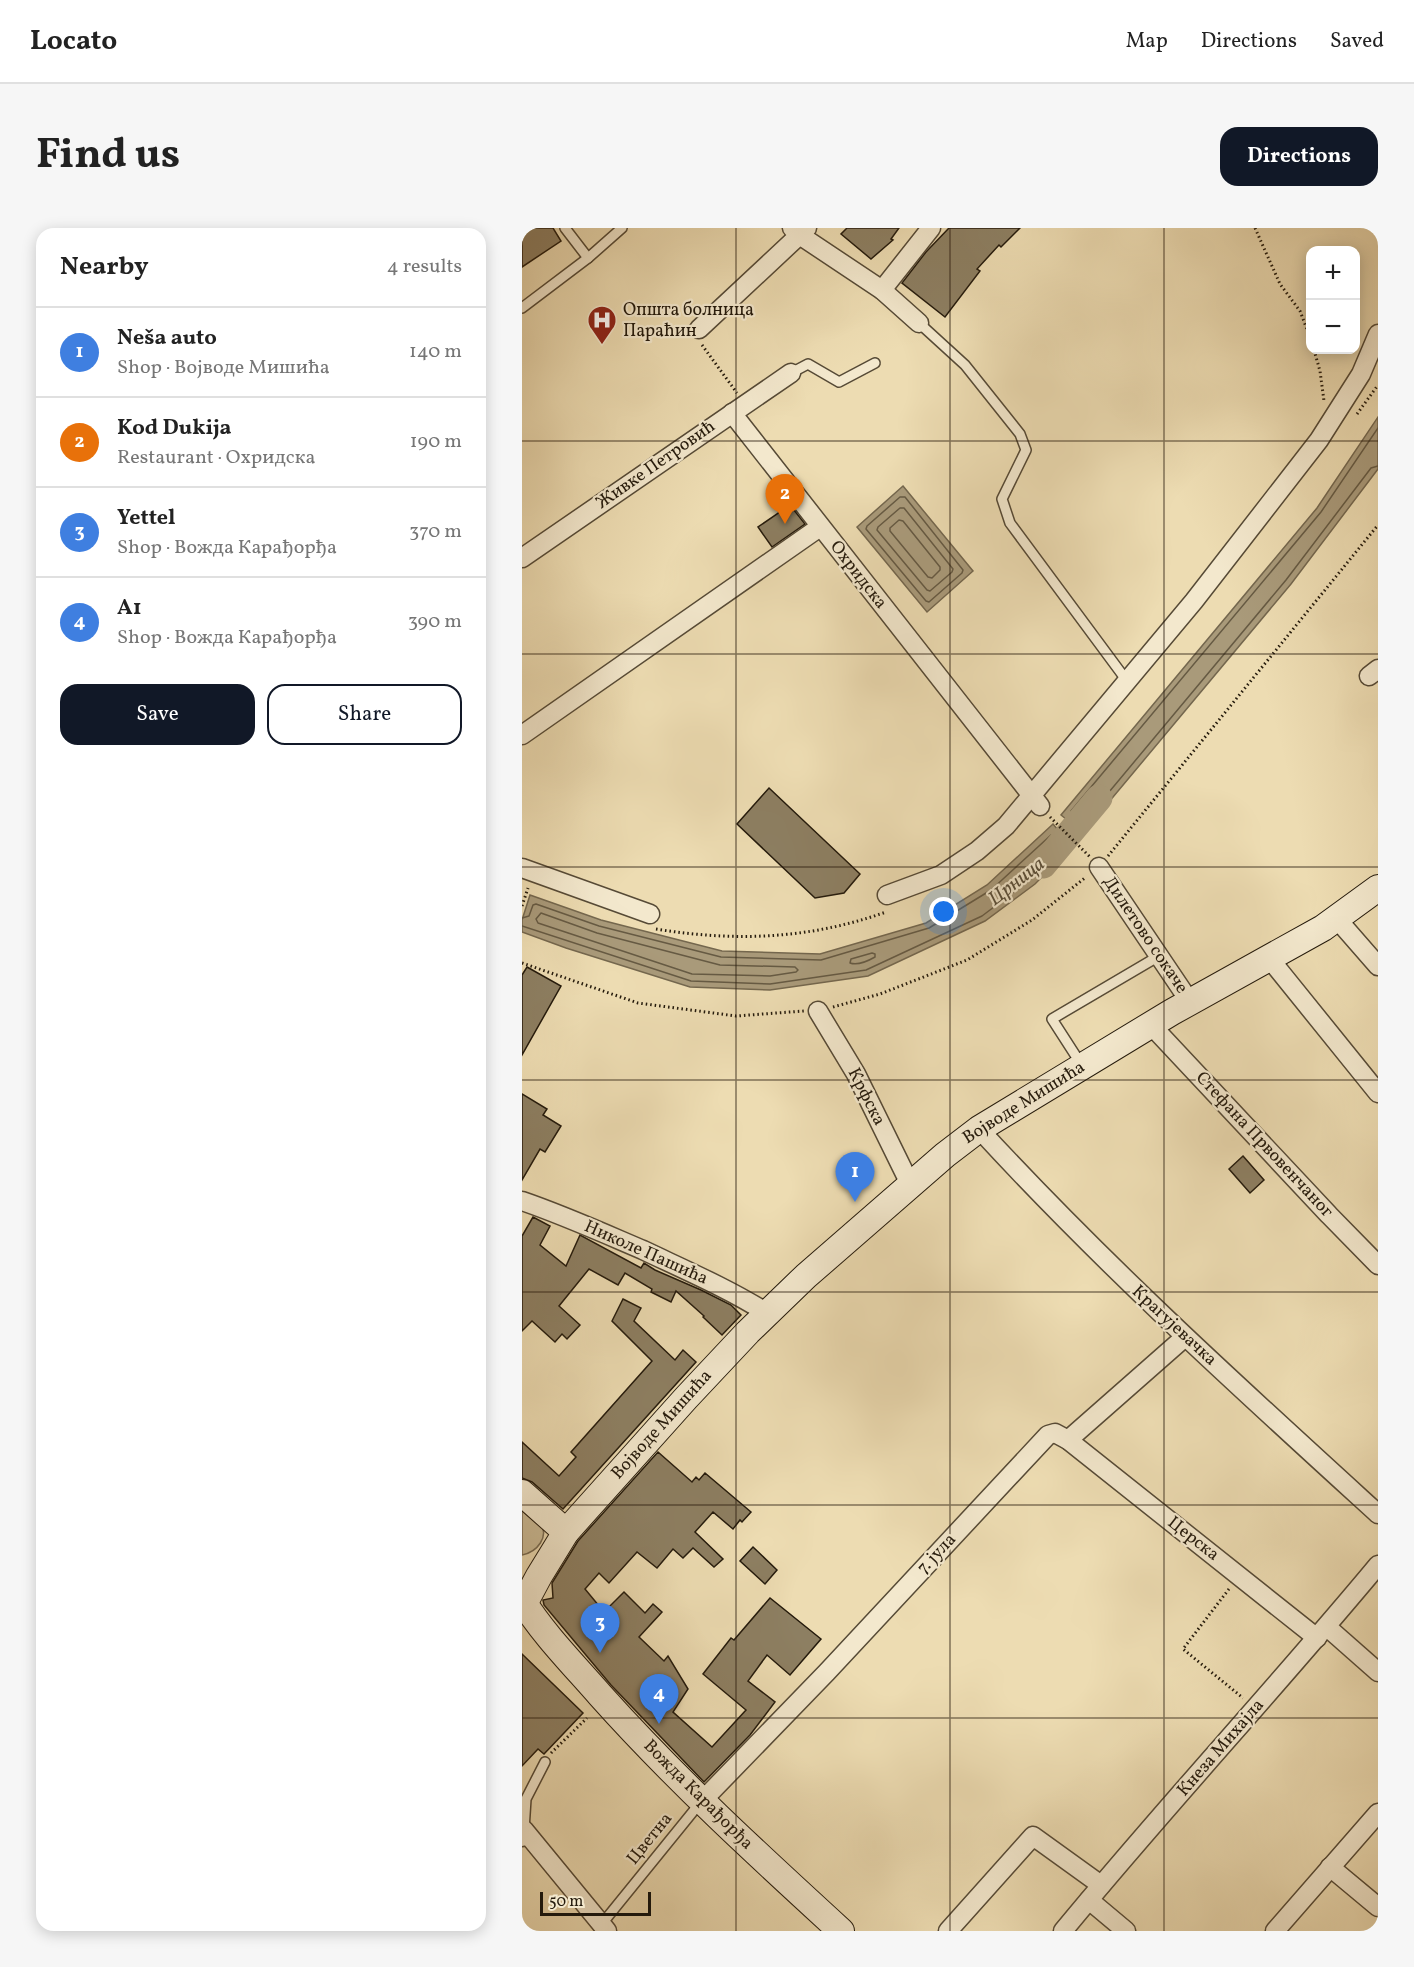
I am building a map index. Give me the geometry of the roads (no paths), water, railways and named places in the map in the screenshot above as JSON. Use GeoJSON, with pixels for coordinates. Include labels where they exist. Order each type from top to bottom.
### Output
{"type":"FeatureCollection","features":[{"type":"Feature","properties":{"kind":"main road","name":"Војводе Мишића"},"geometry":{"type":"LineString","coordinates":[[566,1532],[679,1406],[767,1313],[910,1184],[979,1129],[1190,1002],[1337,918],[1378,888]]}},
{"type":"Feature","properties":{"kind":"main road"},"geometry":{"type":"LineString","coordinates":[[522,1493],[566,1532]]}},
{"type":"Feature","properties":{"kind":"main road","name":"Вожда Карађорђа"},"geometry":{"type":"LineString","coordinates":[[566,1532],[530,1571],[523,1604],[553,1642],[637,1735],[702,1801],[841,1931]]}},
{"type":"Feature","properties":{"kind":"street"},"geometry":{"type":"LineString","coordinates":[[882,290],[931,228]]}},
{"type":"Feature","properties":{"kind":"street"},"geometry":{"type":"LineString","coordinates":[[699,329],[800,231],[882,290],[919,323]]}},
{"type":"Feature","properties":{"kind":"street"},"geometry":{"type":"LineString","coordinates":[[886,896],[941,875],[977,851],[1006,826],[1040,805],[1127,681],[1194,601],[1319,440],[1360,374],[1378,334]]}},
{"type":"Feature","properties":{"kind":"street","name":"Живке Петровић"},"geometry":{"type":"LineString","coordinates":[[522,558],[791,374]]}},
{"type":"Feature","properties":{"kind":"street"},"geometry":{"type":"LineString","coordinates":[[739,408],[820,527]]}},
{"type":"Feature","properties":{"kind":"street","name":"Охридска"},"geometry":{"type":"LineString","coordinates":[[522,735],[820,527],[1040,805]]}},
{"type":"Feature","properties":{"kind":"street","name":"Дилетово сокаче"},"geometry":{"type":"LineString","coordinates":[[1099,867],[1190,1002]]}},
{"type":"Feature","properties":{"kind":"street"},"geometry":{"type":"LineString","coordinates":[[525,876],[650,914]]}},
{"type":"Feature","properties":{"kind":"street"},"geometry":{"type":"LineString","coordinates":[[1337,918],[1378,966]]}},
{"type":"Feature","properties":{"kind":"street"},"geometry":{"type":"LineString","coordinates":[[1269,958],[1378,1093]]}},
{"type":"Feature","properties":{"kind":"street","name":"Крфска"},"geometry":{"type":"LineString","coordinates":[[818,1011],[856,1074],[910,1184]]}},
{"type":"Feature","properties":{"kind":"street","name":"Стефана Првовенчаног"},"geometry":{"type":"LineString","coordinates":[[1151,1025],[1378,1265]]}},
{"type":"Feature","properties":{"kind":"street","name":"Крагујевачка"},"geometry":{"type":"LineString","coordinates":[[979,1129],[1070,1226],[1185,1337],[1378,1514]]}},
{"type":"Feature","properties":{"kind":"street","name":"Николе Пашића"},"geometry":{"type":"LineString","coordinates":[[522,1201],[664,1260],[724,1288],[767,1313]]}},
{"type":"Feature","properties":{"kind":"street"},"geometry":{"type":"LineString","coordinates":[[1068,1440],[1185,1337]]}},
{"type":"Feature","properties":{"kind":"street","name":"7. јула"},"geometry":{"type":"LineString","coordinates":[[702,1801],[827,1672],[1048,1435],[1055,1433],[1068,1440]]}},
{"type":"Feature","properties":{"kind":"street","name":"Церска"},"geometry":{"type":"LineString","coordinates":[[1068,1440],[1378,1672]]}},
{"type":"Feature","properties":{"kind":"street","name":"Кнеза Михајла"},"geometry":{"type":"LineString","coordinates":[[1063,1931],[1378,1565]]}},
{"type":"Feature","properties":{"kind":"street"},"geometry":{"type":"LineString","coordinates":[[1275,1931],[1378,1813]]}},
{"type":"Feature","properties":{"kind":"street"},"geometry":{"type":"LineString","coordinates":[[523,1833],[604,1928]]}},
{"type":"Feature","properties":{"kind":"street"},"geometry":{"type":"LineString","coordinates":[[948,1931],[1033,1836],[1101,1885]]}},
{"type":"Feature","properties":{"kind":"street"},"geometry":{"type":"LineString","coordinates":[[1330,1867],[1378,1907]]}},
{"type":"Feature","properties":{"kind":"street"},"geometry":{"type":"LineString","coordinates":[[1089,1900],[1126,1931]]}},
{"type":"Feature","properties":{"kind":"lane"},"geometry":{"type":"LineString","coordinates":[[566,228],[588,258]]}},
{"type":"Feature","properties":{"kind":"lane"},"geometry":{"type":"LineString","coordinates":[[522,308],[588,258],[622,228]]}},
{"type":"Feature","properties":{"kind":"lane"},"geometry":{"type":"LineString","coordinates":[[919,323],[965,365],[1020,434],[1026,450],[1002,499],[1010,523],[1127,681]]}},
{"type":"Feature","properties":{"kind":"lane"},"geometry":{"type":"LineString","coordinates":[[791,374],[808,364],[839,382],[875,363]]}},
{"type":"Feature","properties":{"kind":"lane"},"geometry":{"type":"LineString","coordinates":[[1082,1067],[1052,1019],[1159,956]]}},
{"type":"Feature","properties":{"kind":"lane"},"geometry":{"type":"LineString","coordinates":[[523,1833],[526,1799],[545,1762]]}},
{"type":"Feature","properties":{"kind":"lane","name":"Цветна"},"geometry":{"type":"LineString","coordinates":[[604,1928],[702,1801]]}},
{"type":"Feature","properties":{"kind":"water"},"geometry":{"type":"Polygon","coordinates":[[[1378,417],[1378,469],[1291,584],[1083,833],[1061,815],[1317,508],[1378,417]]]}},
{"type":"Feature","properties":{"kind":"water"},"geometry":{"type":"Polygon","coordinates":[[[903,486],[973,571],[927,612],[857,527],[903,486]]]}},
{"type":"Feature","properties":{"kind":"water"},"geometry":{"type":"Polygon","coordinates":[[[1053,824],[1072,847],[1035,884],[985,921],[868,976],[770,990],[690,987],[522,932],[522,920],[530,895],[601,920],[722,951],[820,954],[926,923],[987,885],[1053,824]]]}},
{"type":"Feature","properties":{"kind":"waterway","name":"Црница"},"geometry":{"type":"LineString","coordinates":[[1043,865],[1099,798]]}},
{"type":"Feature","properties":{"kind":"place","name":"Општа болница Параћин"},"geometry":{"type":"Point","coordinates":[602,346]}},
{"type":"Feature","properties":{"kind":"place","name":"Kod Dukija"},"geometry":{"type":"Point","coordinates":[785,524]}},
{"type":"Feature","properties":{"kind":"place","name":"Neša auto"},"geometry":{"type":"Point","coordinates":[855,1202]}},
{"type":"Feature","properties":{"kind":"place","name":"Yettel"},"geometry":{"type":"Point","coordinates":[600,1653]}},
{"type":"Feature","properties":{"kind":"place","name":"A1"},"geometry":{"type":"Point","coordinates":[659,1724]}}]}
